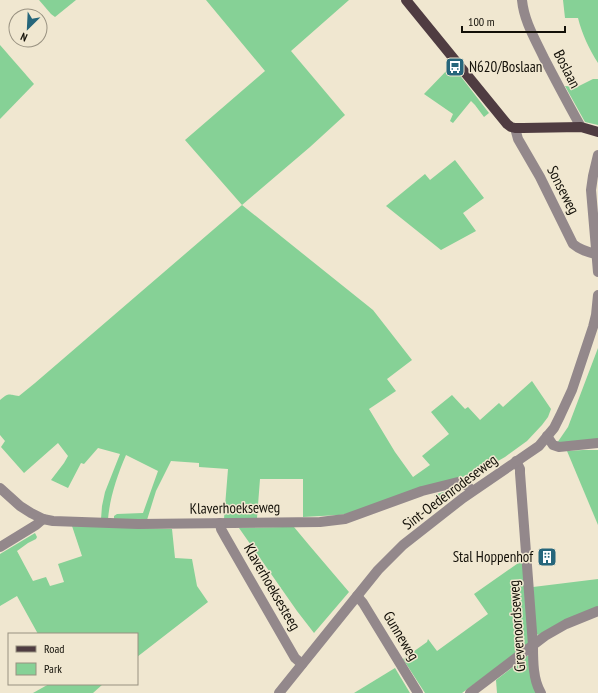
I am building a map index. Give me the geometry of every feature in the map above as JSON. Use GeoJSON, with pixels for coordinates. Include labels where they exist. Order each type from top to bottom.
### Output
{"type":"FeatureCollection","features":[{"type":"Feature","properties":{"kind":"main road"},"geometry":{"type":"LineString","coordinates":[[406,0],[511,127],[581,127],[598,132]]}},
{"type":"Feature","properties":{"kind":"street","name":"Boslaan"},"geometry":{"type":"LineString","coordinates":[[522,0],[526,19],[532,33],[581,127]]}},
{"type":"Feature","properties":{"kind":"street","name":"Sonseweg"},"geometry":{"type":"LineString","coordinates":[[516,128],[518,139],[540,177],[573,244],[588,252],[596,254]]}},
{"type":"Feature","properties":{"kind":"street"},"geometry":{"type":"LineString","coordinates":[[598,155],[593,176],[592,190],[598,272]]}},
{"type":"Feature","properties":{"kind":"street","name":"Sint-Oedenrodeseweg"},"geometry":{"type":"LineString","coordinates":[[279,693],[378,570],[403,545],[472,491],[539,446],[548,436],[554,428],[572,390],[597,315],[598,295]]}},
{"type":"Feature","properties":{"kind":"street"},"geometry":{"type":"LineString","coordinates":[[548,436],[553,445],[559,447],[598,443]]}},
{"type":"Feature","properties":{"kind":"street","name":"Grevenoordseweg"},"geometry":{"type":"LineString","coordinates":[[516,461],[520,469],[533,658],[538,688],[541,693]]}},
{"type":"Feature","properties":{"kind":"street","name":"Klaverhoekseweg"},"geometry":{"type":"LineString","coordinates":[[0,488],[20,506],[43,519],[54,521],[138,524],[334,521],[422,491],[458,482],[462,482],[472,491]]}},
{"type":"Feature","properties":{"kind":"street"},"geometry":{"type":"LineString","coordinates":[[0,547],[36,525],[43,519]]}},
{"type":"Feature","properties":{"kind":"street","name":"Klaverhoeksesteeg"},"geometry":{"type":"LineString","coordinates":[[220,523],[221,529],[295,658],[302,664]]}},
{"type":"Feature","properties":{"kind":"street","name":"Gunneweg"},"geometry":{"type":"LineString","coordinates":[[357,596],[367,609],[418,693]]}},
{"type":"Feature","properties":{"kind":"street"},"geometry":{"type":"LineString","coordinates":[[470,693],[545,636],[566,624],[598,611]]}},
{"type":"Feature","properties":{"kind":"green space"},"geometry":{"type":"Polygon","coordinates":[[[39,0],[76,0],[55,17],[48,10],[48,8],[46,8],[39,0]]]}},
{"type":"Feature","properties":{"kind":"green space"},"geometry":{"type":"Polygon","coordinates":[[[206,0],[349,0],[291,51],[345,115],[242,205],[185,140],[265,71],[206,0]]]}},
{"type":"Feature","properties":{"kind":"green space"},"geometry":{"type":"Polygon","coordinates":[[[563,0],[598,0],[598,63],[586,41],[578,18],[565,18],[563,0]]]}},
{"type":"Feature","properties":{"kind":"green space"},"geometry":{"type":"Polygon","coordinates":[[[0,45],[34,84],[0,119],[0,45]]]}},
{"type":"Feature","properties":{"kind":"green space"},"geometry":{"type":"Polygon","coordinates":[[[452,65],[489,113],[484,117],[471,101],[453,123],[450,121],[453,114],[424,94],[452,65]]]}},
{"type":"Feature","properties":{"kind":"green space"},"geometry":{"type":"Polygon","coordinates":[[[593,79],[598,79],[598,125],[585,122],[565,86],[577,87],[593,79]]]}},
{"type":"Feature","properties":{"kind":"green space"},"geometry":{"type":"Polygon","coordinates":[[[455,160],[484,198],[463,213],[476,231],[441,250],[386,206],[425,174],[430,180],[455,160]]]}},
{"type":"Feature","properties":{"kind":"green space"},"geometry":{"type":"Polygon","coordinates":[[[242,205],[373,310],[412,360],[387,379],[396,391],[369,409],[395,452],[413,477],[430,465],[422,456],[449,434],[431,412],[452,395],[465,409],[468,407],[480,420],[499,403],[503,407],[532,381],[551,409],[548,417],[527,441],[505,457],[477,473],[351,513],[339,515],[303,517],[303,479],[260,479],[257,518],[224,519],[228,469],[199,467],[199,463],[171,461],[156,491],[147,520],[114,519],[114,516],[117,514],[143,513],[158,471],[126,455],[114,487],[108,519],[101,519],[105,492],[120,454],[98,448],[84,464],[81,463],[68,488],[51,480],[68,456],[58,443],[24,473],[1,447],[5,441],[0,435],[0,400],[8,395],[19,396],[242,205]]]}},
{"type":"Feature","properties":{"kind":"green space"},"geometry":{"type":"Polygon","coordinates":[[[598,348],[598,439],[557,443],[568,427],[598,348]]]}},
{"type":"Feature","properties":{"kind":"green space"},"geometry":{"type":"Polygon","coordinates":[[[598,450],[598,525],[567,451],[598,450]]]}},
{"type":"Feature","properties":{"kind":"green space"},"geometry":{"type":"Polygon","coordinates":[[[462,486],[440,503],[434,495],[462,486]]]}},
{"type":"Feature","properties":{"kind":"green space"},"geometry":{"type":"Polygon","coordinates":[[[72,526],[172,529],[175,558],[192,559],[197,586],[208,602],[138,656],[138,633],[37,633],[17,596],[0,606],[0,554],[35,533],[37,537],[36,539],[17,551],[33,581],[46,577],[50,586],[64,582],[58,564],[82,556],[72,526]]]}},
{"type":"Feature","properties":{"kind":"green space"},"geometry":{"type":"Polygon","coordinates":[[[294,527],[349,592],[314,633],[239,528],[294,527]]]}},
{"type":"Feature","properties":{"kind":"green space"},"geometry":{"type":"Polygon","coordinates":[[[524,559],[530,643],[462,693],[425,693],[403,659],[427,642],[428,639],[437,651],[488,614],[474,594],[524,559]]]}},
{"type":"Feature","properties":{"kind":"green space"},"geometry":{"type":"Polygon","coordinates":[[[598,579],[598,607],[538,635],[536,633],[533,587],[598,579]]]}},
{"type":"Feature","properties":{"kind":"green space"},"geometry":{"type":"Polygon","coordinates":[[[529,656],[539,693],[497,693],[496,680],[529,656]]]}},
{"type":"Feature","properties":{"kind":"green space"},"geometry":{"type":"Polygon","coordinates":[[[395,668],[410,693],[354,693],[395,668]]]}},
{"type":"Feature","properties":{"kind":"green space"},"geometry":{"type":"Polygon","coordinates":[[[47,685],[102,685],[93,693],[33,693],[47,685]]]}},
{"type":"Feature","properties":{"kind":"place","name":"N620/Boslaan"},"geometry":{"type":"Point","coordinates":[455,67]}},
{"type":"Feature","properties":{"kind":"place","name":"Stal Hoppenhof"},"geometry":{"type":"Point","coordinates":[547,557]}}]}
